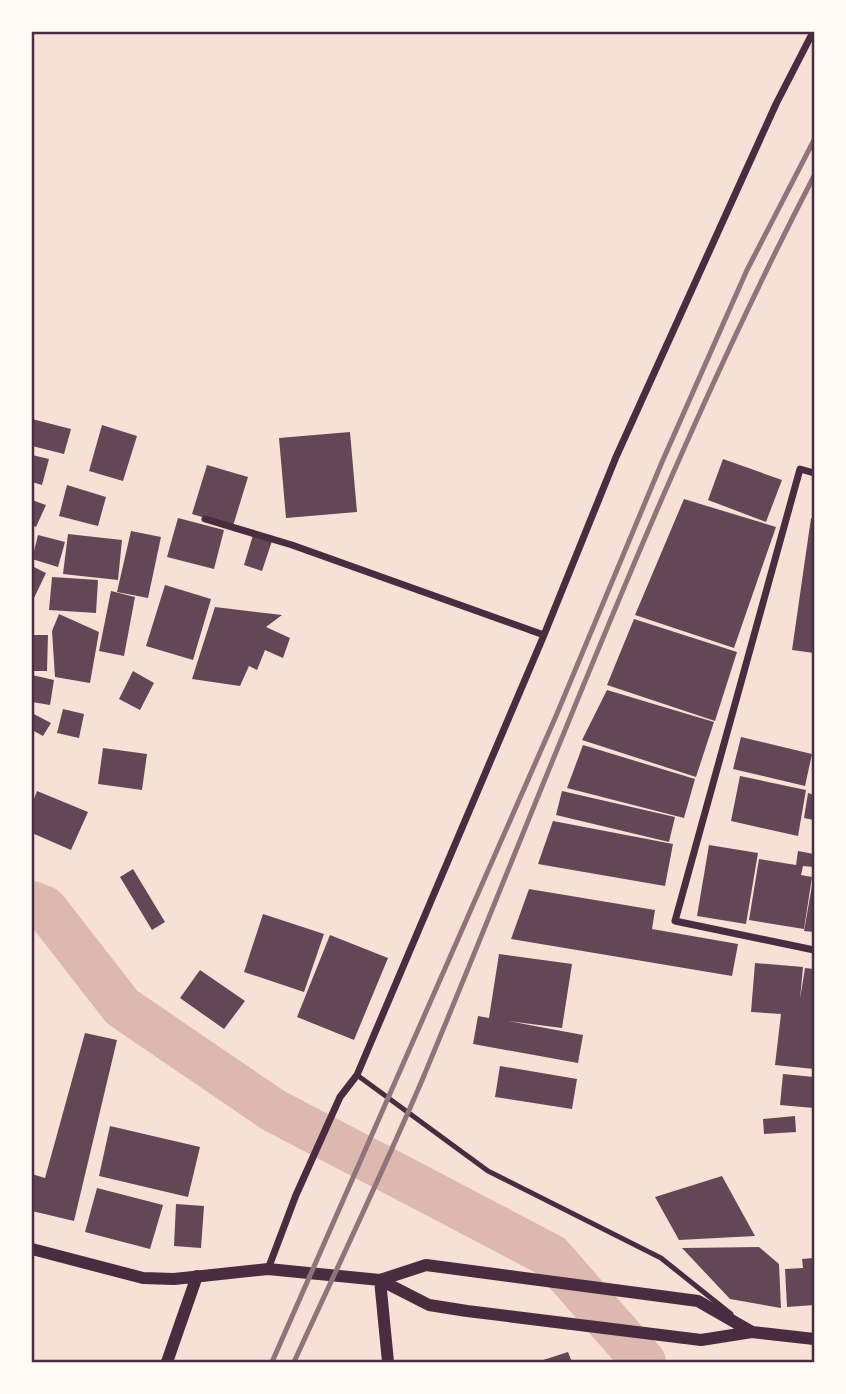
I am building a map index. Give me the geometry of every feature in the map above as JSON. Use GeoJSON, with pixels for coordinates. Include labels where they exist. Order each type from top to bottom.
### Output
{"type":"FeatureCollection","features":[{"type":"Feature","properties":{"kind":"street"},"geometry":{"type":"LineString","coordinates":[[268,1269],[296,1195],[340,1097],[357,1074],[544,635],[616,457],[776,104],[813,32]]}},
{"type":"Feature","properties":{"kind":"street"},"geometry":{"type":"LineString","coordinates":[[814,472],[800,470],[675,921],[814,950]]}},
{"type":"Feature","properties":{"kind":"street"},"geometry":{"type":"LineString","coordinates":[[205,519],[292,545],[544,635]]}},
{"type":"Feature","properties":{"kind":"street"},"geometry":{"type":"LineString","coordinates":[[32,1248],[143,1278],[174,1279],[268,1269],[380,1280],[429,1305],[467,1311],[701,1340],[752,1332],[814,1339]]}},
{"type":"Feature","properties":{"kind":"street"},"geometry":{"type":"LineString","coordinates":[[380,1280],[426,1265],[698,1301],[752,1332]]}},
{"type":"Feature","properties":{"kind":"street"},"geometry":{"type":"LineString","coordinates":[[167,1363],[197,1276]]}},
{"type":"Feature","properties":{"kind":"street"},"geometry":{"type":"LineString","coordinates":[[380,1280],[388,1363]]}},
{"type":"Feature","properties":{"kind":"lane"},"geometry":{"type":"LineString","coordinates":[[357,1074],[488,1171],[662,1258],[752,1332]]}},
{"type":"Feature","properties":{"kind":"building"},"geometry":{"type":"Polygon","coordinates":[[[32,419],[71,429],[64,454],[32,446],[32,419]]]}},
{"type":"Feature","properties":{"kind":"building"},"geometry":{"type":"Polygon","coordinates":[[[102,425],[137,436],[123,481],[89,471],[102,425]]]}},
{"type":"Feature","properties":{"kind":"building"},"geometry":{"type":"Polygon","coordinates":[[[350,432],[357,512],[286,518],[279,438],[350,432]]]}},
{"type":"Feature","properties":{"kind":"building"},"geometry":{"type":"Polygon","coordinates":[[[32,455],[49,459],[42,485],[32,482],[32,455]]]}},
{"type":"Feature","properties":{"kind":"building"},"geometry":{"type":"Polygon","coordinates":[[[723,459],[782,480],[766,522],[708,500],[723,459]]]}},
{"type":"Feature","properties":{"kind":"building"},"geometry":{"type":"Polygon","coordinates":[[[207,465],[248,477],[233,526],[192,514],[207,465]]]}},
{"type":"Feature","properties":{"kind":"building"},"geometry":{"type":"Polygon","coordinates":[[[67,485],[106,497],[98,526],[59,516],[67,485]]]}},
{"type":"Feature","properties":{"kind":"building"},"geometry":{"type":"Polygon","coordinates":[[[684,499],[776,527],[734,648],[635,615],[684,499]]]}},
{"type":"Feature","properties":{"kind":"building"},"geometry":{"type":"Polygon","coordinates":[[[32,500],[46,505],[36,527],[32,525],[32,500]]]}},
{"type":"Feature","properties":{"kind":"building"},"geometry":{"type":"Polygon","coordinates":[[[178,518],[224,530],[214,569],[167,557],[178,518]]]}},
{"type":"Feature","properties":{"kind":"building"},"geometry":{"type":"Polygon","coordinates":[[[811,518],[814,519],[814,653],[792,650],[811,518]]]}},
{"type":"Feature","properties":{"kind":"building"},"geometry":{"type":"Polygon","coordinates":[[[131,531],[161,537],[148,598],[117,592],[131,531]]]}},
{"type":"Feature","properties":{"kind":"building"},"geometry":{"type":"Polygon","coordinates":[[[68,534],[122,540],[118,580],[63,574],[68,534]]]}},
{"type":"Feature","properties":{"kind":"building"},"geometry":{"type":"Polygon","coordinates":[[[38,535],[65,542],[58,567],[32,559],[38,535]]]}},
{"type":"Feature","properties":{"kind":"building"},"geometry":{"type":"Polygon","coordinates":[[[253,535],[272,541],[262,571],[244,565],[253,535]]]}},
{"type":"Feature","properties":{"kind":"building"},"geometry":{"type":"Polygon","coordinates":[[[32,566],[46,573],[34,598],[32,597],[32,566]]]}},
{"type":"Feature","properties":{"kind":"building"},"geometry":{"type":"Polygon","coordinates":[[[52,577],[98,580],[96,613],[49,610],[52,577]]]}},
{"type":"Feature","properties":{"kind":"building"},"geometry":{"type":"Polygon","coordinates":[[[165,585],[211,599],[193,660],[146,646],[165,585]]]}},
{"type":"Feature","properties":{"kind":"building"},"geometry":{"type":"Polygon","coordinates":[[[111,591],[135,597],[124,656],[99,651],[111,591]]]}},
{"type":"Feature","properties":{"kind":"building"},"geometry":{"type":"Polygon","coordinates":[[[215,607],[282,615],[266,627],[290,638],[283,658],[265,650],[257,670],[249,666],[240,686],[192,679],[215,607]]]}},
{"type":"Feature","properties":{"kind":"building"},"geometry":{"type":"Polygon","coordinates":[[[59,614],[99,632],[90,683],[55,677],[52,631],[59,614]]]}},
{"type":"Feature","properties":{"kind":"building"},"geometry":{"type":"Polygon","coordinates":[[[634,619],[737,652],[715,721],[607,685],[634,619]]]}},
{"type":"Feature","properties":{"kind":"building"},"geometry":{"type":"Polygon","coordinates":[[[32,635],[48,635],[47,671],[32,671],[32,635]]]}},
{"type":"Feature","properties":{"kind":"building"},"geometry":{"type":"Polygon","coordinates":[[[133,671],[154,683],[140,710],[119,699],[133,671]]]}},
{"type":"Feature","properties":{"kind":"building"},"geometry":{"type":"Polygon","coordinates":[[[32,675],[54,680],[50,705],[32,702],[32,675]]]}},
{"type":"Feature","properties":{"kind":"building"},"geometry":{"type":"Polygon","coordinates":[[[607,690],[714,722],[696,777],[582,740],[607,690]]]}},
{"type":"Feature","properties":{"kind":"building"},"geometry":{"type":"Polygon","coordinates":[[[63,709],[84,714],[79,738],[57,733],[63,709]]]}},
{"type":"Feature","properties":{"kind":"building"},"geometry":{"type":"Polygon","coordinates":[[[32,713],[51,723],[43,736],[32,730],[32,713]]]}},
{"type":"Feature","properties":{"kind":"building"},"geometry":{"type":"Polygon","coordinates":[[[741,737],[812,754],[805,786],[733,769],[741,737]]]}},
{"type":"Feature","properties":{"kind":"building"},"geometry":{"type":"Polygon","coordinates":[[[583,745],[695,779],[684,818],[567,788],[583,745]]]}},
{"type":"Feature","properties":{"kind":"building"},"geometry":{"type":"Polygon","coordinates":[[[103,748],[147,754],[142,790],[98,784],[103,748]]]}},
{"type":"Feature","properties":{"kind":"building"},"geometry":{"type":"Polygon","coordinates":[[[740,776],[806,790],[798,836],[731,821],[740,776]]]}},
{"type":"Feature","properties":{"kind":"building"},"geometry":{"type":"Polygon","coordinates":[[[37,791],[88,812],[71,850],[32,833],[32,804],[37,791]]]}},
{"type":"Feature","properties":{"kind":"building"},"geometry":{"type":"Polygon","coordinates":[[[562,791],[675,817],[669,842],[556,815],[562,791]]]}},
{"type":"Feature","properties":{"kind":"building"},"geometry":{"type":"Polygon","coordinates":[[[808,793],[814,795],[814,820],[804,818],[808,793]]]}},
{"type":"Feature","properties":{"kind":"building"},"geometry":{"type":"Polygon","coordinates":[[[553,821],[673,844],[665,886],[538,864],[553,821]]]}},
{"type":"Feature","properties":{"kind":"building"},"geometry":{"type":"Polygon","coordinates":[[[709,845],[758,853],[746,924],[697,916],[709,845]]]}},
{"type":"Feature","properties":{"kind":"building"},"geometry":{"type":"Polygon","coordinates":[[[798,851],[814,854],[814,867],[803,866],[801,875],[812,877],[804,929],[749,920],[759,859],[796,865],[798,851]]]}},
{"type":"Feature","properties":{"kind":"building"},"geometry":{"type":"Polygon","coordinates":[[[133,869],[165,922],[152,930],[120,877],[133,869]]]}},
{"type":"Feature","properties":{"kind":"building"},"geometry":{"type":"Polygon","coordinates":[[[814,880],[814,932],[804,931],[814,880]]]}},
{"type":"Feature","properties":{"kind":"building"},"geometry":{"type":"Polygon","coordinates":[[[529,889],[655,910],[652,929],[738,944],[732,976],[511,939],[529,889]]]}},
{"type":"Feature","properties":{"kind":"building"},"geometry":{"type":"Polygon","coordinates":[[[263,914],[324,934],[304,992],[244,972],[263,914]]]}},
{"type":"Feature","properties":{"kind":"building"},"geometry":{"type":"Polygon","coordinates":[[[330,935],[388,958],[354,1040],[297,1017],[330,935]]]}},
{"type":"Feature","properties":{"kind":"building"},"geometry":{"type":"Polygon","coordinates":[[[499,954],[572,964],[562,1028],[508,1021],[583,1035],[578,1063],[473,1044],[478,1016],[489,1018],[499,954]]]}},
{"type":"Feature","properties":{"kind":"building"},"geometry":{"type":"Polygon","coordinates":[[[755,963],[803,967],[800,999],[805,968],[814,969],[814,1069],[775,1065],[781,1014],[751,1012],[755,963]]]}},
{"type":"Feature","properties":{"kind":"building"},"geometry":{"type":"Polygon","coordinates":[[[200,970],[245,1001],[224,1029],[180,998],[200,970]]]}},
{"type":"Feature","properties":{"kind":"building"},"geometry":{"type":"Polygon","coordinates":[[[85,1033],[117,1040],[74,1221],[32,1211],[32,1174],[45,1178],[85,1033]]]}},
{"type":"Feature","properties":{"kind":"building"},"geometry":{"type":"Polygon","coordinates":[[[500,1066],[577,1079],[572,1109],[495,1097],[500,1066]]]}},
{"type":"Feature","properties":{"kind":"building"},"geometry":{"type":"Polygon","coordinates":[[[783,1074],[814,1077],[814,1108],[780,1105],[783,1074]]]}},
{"type":"Feature","properties":{"kind":"building"},"geometry":{"type":"Polygon","coordinates":[[[795,1116],[796,1132],[764,1134],[763,1119],[795,1116]]]}},
{"type":"Feature","properties":{"kind":"building"},"geometry":{"type":"Polygon","coordinates":[[[110,1126],[200,1147],[188,1197],[99,1176],[110,1126]]]}},
{"type":"Feature","properties":{"kind":"building"},"geometry":{"type":"Polygon","coordinates":[[[722,1176],[755,1236],[679,1240],[655,1197],[722,1176]]]}},
{"type":"Feature","properties":{"kind":"building"},"geometry":{"type":"Polygon","coordinates":[[[97,1188],[163,1205],[150,1249],[85,1232],[97,1188]]]}},
{"type":"Feature","properties":{"kind":"building"},"geometry":{"type":"Polygon","coordinates":[[[176,1204],[204,1206],[201,1248],[174,1246],[176,1204]]]}},
{"type":"Feature","properties":{"kind":"building"},"geometry":{"type":"Polygon","coordinates":[[[759,1247],[779,1264],[781,1308],[730,1299],[682,1248],[759,1247]]]}},
{"type":"Feature","properties":{"kind":"building"},"geometry":{"type":"Polygon","coordinates":[[[814,1258],[814,1305],[787,1307],[785,1269],[803,1268],[802,1259],[814,1258]]]}},
{"type":"Feature","properties":{"kind":"building"},"geometry":{"type":"Polygon","coordinates":[[[568,1352],[572,1362],[537,1362],[568,1352]]]}},
{"type":"Feature","properties":{"kind":"waterway"},"geometry":{"type":"LineString","coordinates":[[32,903],[45,908],[122,1007],[273,1110],[551,1256],[644,1362]]}},
{"type":"Feature","properties":{"kind":"railway"},"geometry":{"type":"LineString","coordinates":[[272,1362],[556,716],[662,462],[747,270],[814,140]]}},
{"type":"Feature","properties":{"kind":"railway"},"geometry":{"type":"LineString","coordinates":[[294,1362],[423,1078],[657,510],[759,286],[814,176]]}}]}
